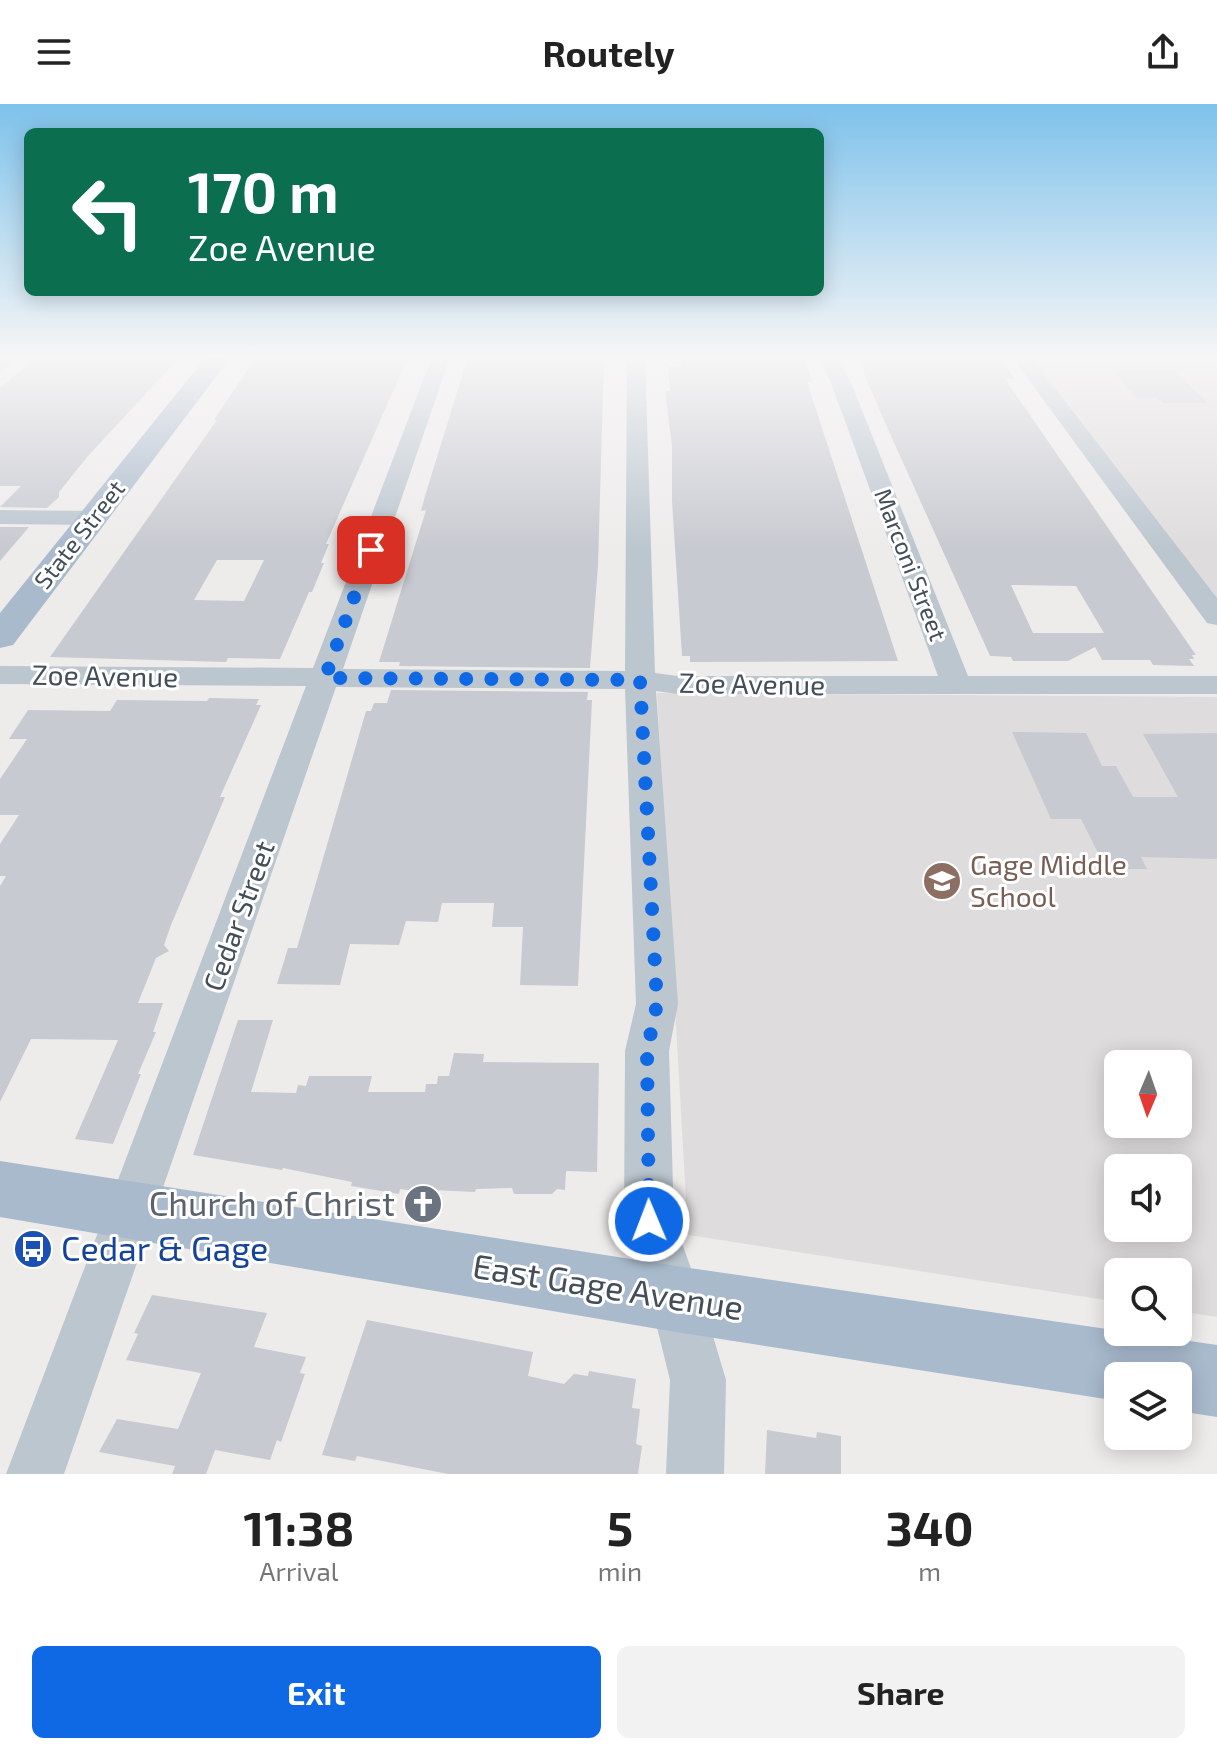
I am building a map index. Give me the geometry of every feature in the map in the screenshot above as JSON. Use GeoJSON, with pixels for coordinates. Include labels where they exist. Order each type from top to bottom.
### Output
{"type":"FeatureCollection","features":[{"type":"Feature","properties":{"kind":"main road","name":"State Street"},"geometry":{"type":"LineString","coordinates":[[0,637],[169,421]]}},
{"type":"Feature","properties":{"kind":"main road","name":"East Gage Avenue"},"geometry":{"type":"LineString","coordinates":[[0,1189],[676,1299],[1217,1381]]}},
{"type":"Feature","properties":{"kind":"street","name":"Cedar Street"},"geometry":{"type":"LineString","coordinates":[[35,1474],[418,421]]}},
{"type":"Feature","properties":{"kind":"street"},"geometry":{"type":"LineString","coordinates":[[637,421],[640,680],[657,1004],[647,1051],[649,1221],[676,1299],[698,1380],[695,1474]]}},
{"type":"Feature","properties":{"kind":"street","name":"Marconi Street"},"geometry":{"type":"LineString","coordinates":[[856,421],[956,684]]}},
{"type":"Feature","properties":{"kind":"street"},"geometry":{"type":"LineString","coordinates":[[1069,421],[1217,617]]}},
{"type":"Feature","properties":{"kind":"street"},"geometry":{"type":"LineString","coordinates":[[0,517],[94,518]]}},
{"type":"Feature","properties":{"kind":"street","name":"Zoe Avenue"},"geometry":{"type":"LineString","coordinates":[[0,675],[640,680],[678,685],[1217,685]]}},
{"type":"Feature","properties":{"kind":"shaded area"},"geometry":{"type":"Polygon","coordinates":[[[1080,421],[1217,421],[1217,599],[1080,421]]]}},
{"type":"Feature","properties":{"kind":"shaded area","name":"Gage Middle School"},"geometry":{"type":"Polygon","coordinates":[[[657,693],[1217,697],[1217,1317],[1192,1313],[1192,1258],[1104,1258],[1104,1300],[688,1235],[657,693]]]}},
{"type":"Feature","properties":{"kind":"building"},"geometry":{"type":"Polygon","coordinates":[[[0,421],[120,421],[47,508],[0,507],[21,486],[0,486],[0,421]]]}},
{"type":"Feature","properties":{"kind":"building"},"geometry":{"type":"Polygon","coordinates":[[[216,421],[380,421],[326,544],[329,544],[321,563],[324,563],[312,592],[309,592],[280,659],[228,658],[226,662],[50,657],[216,421]],[[217,560],[194,600],[244,601],[264,560],[217,560]]]}},
{"type":"Feature","properties":{"kind":"building"},"geometry":{"type":"Polygon","coordinates":[[[448,421],[602,421],[598,566],[590,668],[399,666],[400,662],[379,662],[426,510],[421,511],[448,421]]]}},
{"type":"Feature","properties":{"kind":"building"},"geometry":{"type":"Polygon","coordinates":[[[669,421],[820,421],[898,661],[690,662],[690,656],[682,656],[672,501],[669,421]]]}},
{"type":"Feature","properties":{"kind":"building"},"geometry":{"type":"Polygon","coordinates":[[[884,421],[1034,421],[1196,655],[1192,655],[1194,659],[1189,659],[1194,666],[1153,665],[1150,660],[1102,660],[1095,647],[1068,661],[1013,661],[1011,657],[990,656],[884,421]],[[1011,585],[1033,633],[1104,633],[1076,586],[1011,585]]]}},
{"type":"Feature","properties":{"kind":"building"},"geometry":{"type":"Polygon","coordinates":[[[0,527],[29,527],[0,561],[0,527]]]}},
{"type":"Feature","properties":{"kind":"building"},"geometry":{"type":"Polygon","coordinates":[[[391,690],[588,692],[587,700],[592,700],[578,986],[520,985],[523,927],[492,927],[494,903],[442,903],[438,922],[406,921],[399,945],[350,944],[340,985],[277,984],[288,948],[297,948],[366,711],[371,711],[374,703],[387,703],[391,690]]]}},
{"type":"Feature","properties":{"kind":"building"},"geometry":{"type":"Polygon","coordinates":[[[209,698],[259,699],[256,705],[261,705],[220,797],[225,797],[171,925],[164,945],[169,951],[156,958],[138,1003],[163,1003],[153,1032],[156,1032],[113,1144],[75,1139],[118,1040],[31,1039],[0,1102],[0,886],[6,876],[0,876],[0,844],[19,815],[0,815],[0,779],[27,739],[9,739],[28,710],[110,711],[117,700],[207,701],[209,698]]]}},
{"type":"Feature","properties":{"kind":"building"},"geometry":{"type":"Polygon","coordinates":[[[1012,732],[1086,733],[1102,766],[1116,766],[1133,797],[1178,797],[1143,734],[1217,733],[1217,859],[1141,857],[1147,869],[1106,869],[1081,819],[1051,819],[1012,732]]]}},
{"type":"Feature","properties":{"kind":"building"},"geometry":{"type":"Polygon","coordinates":[[[238,1020],[273,1020],[251,1092],[296,1093],[298,1085],[306,1086],[309,1076],[372,1076],[368,1092],[425,1092],[426,1084],[437,1084],[438,1076],[449,1076],[454,1053],[484,1054],[483,1062],[599,1063],[597,1172],[566,1171],[565,1190],[557,1189],[552,1194],[514,1194],[512,1188],[476,1189],[475,1192],[433,1190],[432,1194],[400,1189],[399,1194],[351,1186],[352,1182],[283,1168],[193,1155],[238,1020]]]}},
{"type":"Feature","properties":{"kind":"building"},"geometry":{"type":"Polygon","coordinates":[[[152,1295],[267,1313],[254,1347],[306,1357],[300,1373],[305,1374],[281,1442],[277,1440],[270,1460],[215,1450],[206,1474],[172,1474],[175,1466],[99,1452],[117,1419],[178,1429],[201,1373],[126,1360],[138,1334],[134,1333],[152,1295]]]}},
{"type":"Feature","properties":{"kind":"building"},"geometry":{"type":"Polygon","coordinates":[[[367,1320],[533,1352],[528,1376],[564,1384],[574,1374],[588,1376],[589,1371],[636,1379],[632,1408],[640,1409],[636,1444],[642,1446],[638,1474],[448,1474],[357,1456],[355,1461],[322,1455],[367,1320]]]}},
{"type":"Feature","properties":{"kind":"building"},"geometry":{"type":"Polygon","coordinates":[[[767,1430],[816,1438],[817,1432],[841,1436],[841,1474],[765,1474],[767,1430]]]}},
{"type":"Feature","properties":{"kind":"place","name":"Gage Middle School"},"geometry":{"type":"Point","coordinates":[942,881]}},
{"type":"Feature","properties":{"kind":"place","name":"Church of Christ"},"geometry":{"type":"Point","coordinates":[423,1204]}},
{"type":"Feature","properties":{"kind":"place","name":"Cedar & Gage"},"geometry":{"type":"Point","coordinates":[33,1249]}},
{"type":"Feature","properties":{"kind":"route"},"geometry":{"type":"LineString","coordinates":[[371,550],[325,678],[640,680],[657,1004],[647,1051],[649,1221]]}}]}
